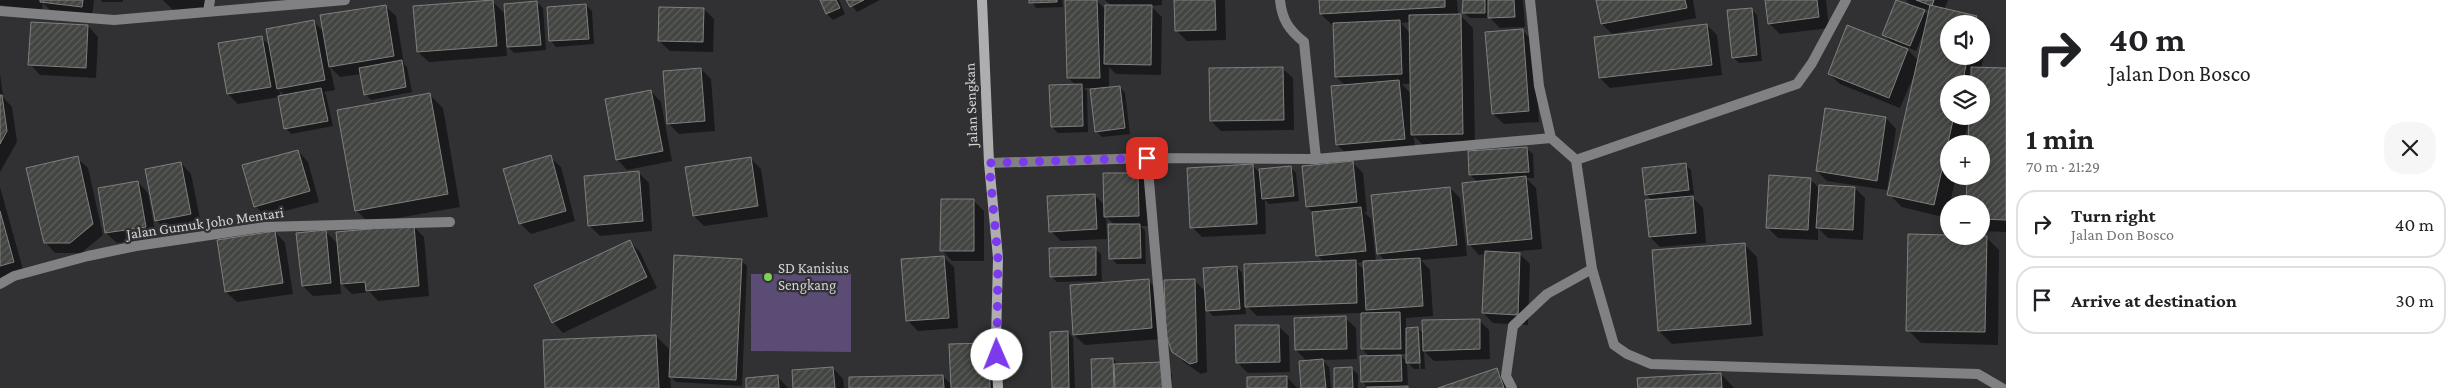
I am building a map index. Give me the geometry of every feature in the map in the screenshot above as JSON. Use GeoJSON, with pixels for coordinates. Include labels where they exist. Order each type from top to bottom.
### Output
{"type":"FeatureCollection","features":[{"type":"Feature","properties":{"kind":"main road","name":"Jalan Sengkan"},"geometry":{"type":"LineString","coordinates":[[982,0],[989,163],[998,258],[998,388]]}},
{"type":"Feature","properties":{"kind":"street"},"geometry":{"type":"LineString","coordinates":[[208,11],[210,0]]}},
{"type":"Feature","properties":{"kind":"street"},"geometry":{"type":"LineString","coordinates":[[0,12],[114,20],[345,0]]}},
{"type":"Feature","properties":{"kind":"street"},"geometry":{"type":"LineString","coordinates":[[1280,0],[1282,13],[1290,31],[1304,42],[1316,159]]}},
{"type":"Feature","properties":{"kind":"street"},"geometry":{"type":"LineString","coordinates":[[1530,0],[1539,86],[1551,138],[1576,160],[1592,269],[1614,345],[1627,354],[1651,364],[1978,374],[2002,388]]}},
{"type":"Feature","properties":{"kind":"street"},"geometry":{"type":"LineString","coordinates":[[1576,160],[1796,84],[1812,63],[1846,0]]}},
{"type":"Feature","properties":{"kind":"street"},"geometry":{"type":"LineString","coordinates":[[989,163],[1147,158],[1316,159],[1551,138]]}},
{"type":"Feature","properties":{"kind":"street"},"geometry":{"type":"LineString","coordinates":[[1147,158],[1168,388]]}},
{"type":"Feature","properties":{"kind":"street","name":"Jalan Gumuk Joho Mentari"},"geometry":{"type":"LineString","coordinates":[[0,284],[14,276],[88,256],[136,246],[264,227],[450,222]]}},
{"type":"Feature","properties":{"kind":"street"},"geometry":{"type":"LineString","coordinates":[[1512,388],[1506,376],[1513,326],[1547,294],[1592,269]]}},
{"type":"Feature","properties":{"kind":"shaded area"},"geometry":{"type":"Polygon","coordinates":[[[751,274],[851,274],[851,352],[751,351],[751,274]]]}},
{"type":"Feature","properties":{"kind":"building"},"geometry":{"type":"Polygon","coordinates":[[[40,0],[83,0],[82,7],[40,2],[40,0]]]}},
{"type":"Feature","properties":{"kind":"building"},"geometry":{"type":"Polygon","coordinates":[[[493,0],[497,46],[417,52],[413,6],[493,0]]]}},
{"type":"Feature","properties":{"kind":"building"},"geometry":{"type":"Polygon","coordinates":[[[820,0],[836,0],[840,8],[826,14],[820,0]]]}},
{"type":"Feature","properties":{"kind":"building"},"geometry":{"type":"Polygon","coordinates":[[[846,0],[864,0],[850,7],[846,0]]]}},
{"type":"Feature","properties":{"kind":"building"},"geometry":{"type":"Polygon","coordinates":[[[1029,0],[1057,0],[1057,2],[1029,3],[1029,0]]]}},
{"type":"Feature","properties":{"kind":"building"},"geometry":{"type":"Polygon","coordinates":[[[1065,0],[1097,0],[1100,78],[1067,78],[1065,0]]]}},
{"type":"Feature","properties":{"kind":"building"},"geometry":{"type":"Polygon","coordinates":[[[1174,0],[1215,0],[1216,30],[1175,31],[1174,0]]]}},
{"type":"Feature","properties":{"kind":"building"},"geometry":{"type":"Polygon","coordinates":[[[1319,0],[1445,0],[1445,7],[1320,14],[1319,0]]]}},
{"type":"Feature","properties":{"kind":"building"},"geometry":{"type":"Polygon","coordinates":[[[1463,0],[1485,0],[1485,13],[1462,13],[1463,0]]]}},
{"type":"Feature","properties":{"kind":"building"},"geometry":{"type":"Polygon","coordinates":[[[1488,0],[1514,0],[1515,17],[1488,18],[1488,0]]]}},
{"type":"Feature","properties":{"kind":"building"},"geometry":{"type":"Polygon","coordinates":[[[1596,0],[1685,0],[1687,8],[1601,24],[1596,0]]]}},
{"type":"Feature","properties":{"kind":"building"},"geometry":{"type":"Polygon","coordinates":[[[1765,0],[1817,0],[1819,17],[1768,24],[1765,0]]]}},
{"type":"Feature","properties":{"kind":"building"},"geometry":{"type":"Polygon","coordinates":[[[1896,0],[1925,10],[1910,46],[1882,35],[1896,0]]]}},
{"type":"Feature","properties":{"kind":"building"},"geometry":{"type":"Polygon","coordinates":[[[1916,0],[1934,0],[1932,6],[1916,0]]]}},
{"type":"Feature","properties":{"kind":"building"},"geometry":{"type":"Polygon","coordinates":[[[537,1],[541,45],[507,47],[504,4],[537,1]]]}},
{"type":"Feature","properties":{"kind":"building"},"geometry":{"type":"Polygon","coordinates":[[[586,4],[589,39],[549,41],[547,7],[586,4]]]}},
{"type":"Feature","properties":{"kind":"building"},"geometry":{"type":"Polygon","coordinates":[[[386,5],[394,56],[329,67],[320,15],[386,5]]]}},
{"type":"Feature","properties":{"kind":"building"},"geometry":{"type":"Polygon","coordinates":[[[1105,5],[1152,5],[1151,65],[1104,64],[1105,5]]]}},
{"type":"Feature","properties":{"kind":"building"},"geometry":{"type":"Polygon","coordinates":[[[1930,5],[1973,15],[1940,15],[1940,65],[1966,65],[1964,75],[1940,75],[1940,125],[1952,125],[1950,135],[1940,135],[1940,178],[1934,205],[1887,195],[1930,5]]]}},
{"type":"Feature","properties":{"kind":"building"},"geometry":{"type":"Polygon","coordinates":[[[659,7],[704,8],[703,42],[658,41],[659,7]]]}},
{"type":"Feature","properties":{"kind":"building"},"geometry":{"type":"Polygon","coordinates":[[[1752,8],[1757,55],[1732,58],[1727,10],[1752,8]]]}},
{"type":"Feature","properties":{"kind":"building"},"geometry":{"type":"Polygon","coordinates":[[[1461,14],[1463,134],[1411,135],[1409,15],[1461,14]]]}},
{"type":"Feature","properties":{"kind":"building"},"geometry":{"type":"Polygon","coordinates":[[[314,20],[325,80],[277,89],[266,29],[314,20]]]}},
{"type":"Feature","properties":{"kind":"building"},"geometry":{"type":"Polygon","coordinates":[[[1400,20],[1402,74],[1335,77],[1333,23],[1400,20]]]}},
{"type":"Feature","properties":{"kind":"building"},"geometry":{"type":"Polygon","coordinates":[[[31,22],[88,25],[86,68],[28,65],[31,22]]]}},
{"type":"Feature","properties":{"kind":"building"},"geometry":{"type":"Polygon","coordinates":[[[1707,24],[1712,65],[1599,78],[1594,37],[1707,24]]]}},
{"type":"Feature","properties":{"kind":"building"},"geometry":{"type":"Polygon","coordinates":[[[1847,25],[1908,49],[1889,98],[1828,74],[1847,25]]]}},
{"type":"Feature","properties":{"kind":"building"},"geometry":{"type":"Polygon","coordinates":[[[1523,29],[1529,111],[1492,114],[1485,32],[1523,29]]]}},
{"type":"Feature","properties":{"kind":"building"},"geometry":{"type":"Polygon","coordinates":[[[262,36],[271,87],[227,94],[218,43],[262,36]]]}},
{"type":"Feature","properties":{"kind":"building"},"geometry":{"type":"Polygon","coordinates":[[[402,60],[406,87],[364,95],[359,68],[402,60]]]}},
{"type":"Feature","properties":{"kind":"building"},"geometry":{"type":"Polygon","coordinates":[[[1283,67],[1284,120],[1210,121],[1209,68],[1283,67]]]}},
{"type":"Feature","properties":{"kind":"building"},"geometry":{"type":"Polygon","coordinates":[[[1971,67],[2006,68],[2006,220],[1990,219],[1990,195],[1966,195],[1967,185],[1990,185],[1990,135],[1968,135],[1969,125],[1990,125],[1990,75],[1971,75],[1971,67]]]}},
{"type":"Feature","properties":{"kind":"building"},"geometry":{"type":"Polygon","coordinates":[[[701,68],[705,121],[667,124],[663,71],[701,68]]]}},
{"type":"Feature","properties":{"kind":"building"},"geometry":{"type":"Polygon","coordinates":[[[1399,80],[1405,139],[1336,145],[1331,86],[1399,80]]]}},
{"type":"Feature","properties":{"kind":"building"},"geometry":{"type":"Polygon","coordinates":[[[1082,84],[1083,126],[1051,127],[1049,85],[1082,84]]]}},
{"type":"Feature","properties":{"kind":"building"},"geometry":{"type":"Polygon","coordinates":[[[1120,86],[1125,128],[1095,132],[1090,89],[1120,86]]]}},
{"type":"Feature","properties":{"kind":"building"},"geometry":{"type":"Polygon","coordinates":[[[321,88],[328,121],[284,129],[278,96],[321,88]]]}},
{"type":"Feature","properties":{"kind":"building"},"geometry":{"type":"Polygon","coordinates":[[[651,90],[663,151],[616,160],[605,99],[651,90]]]}},
{"type":"Feature","properties":{"kind":"building"},"geometry":{"type":"Polygon","coordinates":[[[430,93],[448,194],[355,211],[337,110],[430,93]]]}},
{"type":"Feature","properties":{"kind":"building"},"geometry":{"type":"Polygon","coordinates":[[[0,95],[2,95],[7,131],[0,144],[0,95]]]}},
{"type":"Feature","properties":{"kind":"building"},"geometry":{"type":"Polygon","coordinates":[[[1825,108],[1886,117],[1877,181],[1816,171],[1825,108]]]}},
{"type":"Feature","properties":{"kind":"building"},"geometry":{"type":"Polygon","coordinates":[[[1527,147],[1529,172],[1469,175],[1468,151],[1527,147]]]}},
{"type":"Feature","properties":{"kind":"building"},"geometry":{"type":"Polygon","coordinates":[[[298,150],[310,191],[254,207],[242,165],[298,150]]]}},
{"type":"Feature","properties":{"kind":"building"},"geometry":{"type":"Polygon","coordinates":[[[551,155],[566,211],[519,224],[503,169],[551,155]]]}},
{"type":"Feature","properties":{"kind":"building"},"geometry":{"type":"Polygon","coordinates":[[[78,156],[93,224],[70,243],[44,243],[26,168],[78,156]]]}},
{"type":"Feature","properties":{"kind":"building"},"geometry":{"type":"Polygon","coordinates":[[[751,157],[758,206],[693,216],[685,167],[751,157]]]}},
{"type":"Feature","properties":{"kind":"building"},"geometry":{"type":"Polygon","coordinates":[[[1353,161],[1357,202],[1306,207],[1302,166],[1353,161]]]}},
{"type":"Feature","properties":{"kind":"building"},"geometry":{"type":"Polygon","coordinates":[[[181,162],[191,214],[155,221],[145,169],[181,162]]]}},
{"type":"Feature","properties":{"kind":"building"},"geometry":{"type":"Polygon","coordinates":[[[1686,163],[1689,190],[1645,195],[1642,168],[1686,163]]]}},
{"type":"Feature","properties":{"kind":"building"},"geometry":{"type":"Polygon","coordinates":[[[1253,164],[1257,224],[1190,228],[1187,168],[1253,164]]]}},
{"type":"Feature","properties":{"kind":"building"},"geometry":{"type":"Polygon","coordinates":[[[1291,166],[1294,196],[1262,199],[1259,169],[1291,166]]]}},
{"type":"Feature","properties":{"kind":"building"},"geometry":{"type":"Polygon","coordinates":[[[639,171],[643,221],[588,226],[584,176],[639,171]]]}},
{"type":"Feature","properties":{"kind":"building"},"geometry":{"type":"Polygon","coordinates":[[[1103,173],[1138,173],[1139,216],[1104,217],[1103,173]]]}},
{"type":"Feature","properties":{"kind":"building"},"geometry":{"type":"Polygon","coordinates":[[[1769,175],[1811,178],[1808,230],[1766,228],[1769,175]]]}},
{"type":"Feature","properties":{"kind":"building"},"geometry":{"type":"Polygon","coordinates":[[[1526,176],[1532,239],[1468,245],[1462,183],[1526,176]]]}},
{"type":"Feature","properties":{"kind":"building"},"geometry":{"type":"Polygon","coordinates":[[[138,181],[146,227],[105,233],[98,188],[138,181]]]}},
{"type":"Feature","properties":{"kind":"building"},"geometry":{"type":"Polygon","coordinates":[[[1819,185],[1855,187],[1853,230],[1816,228],[1819,185]]]}},
{"type":"Feature","properties":{"kind":"building"},"geometry":{"type":"Polygon","coordinates":[[[1450,187],[1457,245],[1377,254],[1371,195],[1450,187]]]}},
{"type":"Feature","properties":{"kind":"building"},"geometry":{"type":"Polygon","coordinates":[[[1095,194],[1097,229],[1049,232],[1047,196],[1095,194]]]}},
{"type":"Feature","properties":{"kind":"building"},"geometry":{"type":"Polygon","coordinates":[[[1693,196],[1696,233],[1649,237],[1645,200],[1693,196]]]}},
{"type":"Feature","properties":{"kind":"building"},"geometry":{"type":"Polygon","coordinates":[[[941,199],[974,199],[974,251],[940,251],[941,199]]]}},
{"type":"Feature","properties":{"kind":"building"},"geometry":{"type":"Polygon","coordinates":[[[1361,207],[1366,251],[1316,256],[1312,212],[1361,207]]]}},
{"type":"Feature","properties":{"kind":"building"},"geometry":{"type":"Polygon","coordinates":[[[0,211],[14,262],[0,266],[0,211]]]}},
{"type":"Feature","properties":{"kind":"building"},"geometry":{"type":"Polygon","coordinates":[[[1108,224],[1140,224],[1141,258],[1109,259],[1108,224]]]}},
{"type":"Feature","properties":{"kind":"building"},"geometry":{"type":"Polygon","coordinates":[[[414,225],[419,286],[366,291],[365,282],[341,284],[336,232],[414,225]]]}},
{"type":"Feature","properties":{"kind":"building"},"geometry":{"type":"Polygon","coordinates":[[[326,230],[331,283],[302,286],[296,233],[326,230]]]}},
{"type":"Feature","properties":{"kind":"building"},"geometry":{"type":"Polygon","coordinates":[[[275,231],[283,283],[225,292],[217,240],[275,231]]]}},
{"type":"Feature","properties":{"kind":"building"},"geometry":{"type":"Polygon","coordinates":[[[1908,234],[1940,235],[1940,245],[1987,245],[1985,332],[1906,331],[1908,234]]]}},
{"type":"Feature","properties":{"kind":"building"},"geometry":{"type":"Polygon","coordinates":[[[630,240],[647,277],[552,323],[534,285],[630,240]]]}},
{"type":"Feature","properties":{"kind":"building"},"geometry":{"type":"Polygon","coordinates":[[[1745,243],[1751,324],[1658,331],[1652,250],[1745,243]]]}},
{"type":"Feature","properties":{"kind":"building"},"geometry":{"type":"Polygon","coordinates":[[[1096,247],[1096,275],[1050,277],[1049,248],[1096,247]]]}},
{"type":"Feature","properties":{"kind":"building"},"geometry":{"type":"Polygon","coordinates":[[[1485,251],[1520,253],[1518,315],[1482,313],[1485,251]]]}},
{"type":"Feature","properties":{"kind":"building"},"geometry":{"type":"Polygon","coordinates":[[[674,255],[742,259],[736,380],[669,377],[674,255]]]}},
{"type":"Feature","properties":{"kind":"building"},"geometry":{"type":"Polygon","coordinates":[[[944,256],[949,318],[906,321],[901,259],[944,256]]]}},
{"type":"Feature","properties":{"kind":"building"},"geometry":{"type":"Polygon","coordinates":[[[1420,258],[1423,306],[1366,310],[1363,261],[1420,258]]]}},
{"type":"Feature","properties":{"kind":"building"},"geometry":{"type":"Polygon","coordinates":[[[1356,260],[1357,303],[1245,307],[1244,264],[1356,260]]]}},
{"type":"Feature","properties":{"kind":"building"},"geometry":{"type":"Polygon","coordinates":[[[1237,266],[1240,309],[1206,311],[1203,268],[1237,266]]]}},
{"type":"Feature","properties":{"kind":"building"},"geometry":{"type":"Polygon","coordinates":[[[1149,279],[1152,328],[1073,335],[1070,285],[1149,279]]]}},
{"type":"Feature","properties":{"kind":"building"},"geometry":{"type":"Polygon","coordinates":[[[1195,279],[1197,362],[1190,364],[1172,352],[1166,335],[1164,280],[1195,279]]]}},
{"type":"Feature","properties":{"kind":"building"},"geometry":{"type":"Polygon","coordinates":[[[1400,312],[1401,349],[1361,349],[1361,313],[1400,312]]]}},
{"type":"Feature","properties":{"kind":"building"},"geometry":{"type":"Polygon","coordinates":[[[1346,316],[1347,349],[1295,350],[1294,318],[1346,316]]]}},
{"type":"Feature","properties":{"kind":"building"},"geometry":{"type":"Polygon","coordinates":[[[1480,319],[1480,349],[1423,351],[1422,320],[1480,319]]]}},
{"type":"Feature","properties":{"kind":"building"},"geometry":{"type":"Polygon","coordinates":[[[1235,325],[1279,325],[1280,362],[1236,363],[1235,325]]]}},
{"type":"Feature","properties":{"kind":"building"},"geometry":{"type":"Polygon","coordinates":[[[1418,327],[1420,363],[1406,363],[1406,328],[1418,327]]]}},
{"type":"Feature","properties":{"kind":"building"},"geometry":{"type":"Polygon","coordinates":[[[1068,331],[1069,388],[1052,388],[1050,332],[1068,331]]]}},
{"type":"Feature","properties":{"kind":"building"},"geometry":{"type":"Polygon","coordinates":[[[656,335],[659,388],[545,388],[543,340],[656,335]]]}},
{"type":"Feature","properties":{"kind":"building"},"geometry":{"type":"Polygon","coordinates":[[[989,343],[990,388],[951,388],[949,344],[989,343]]]}},
{"type":"Feature","properties":{"kind":"building"},"geometry":{"type":"Polygon","coordinates":[[[1401,355],[1402,381],[1361,382],[1360,356],[1401,355]]]}},
{"type":"Feature","properties":{"kind":"building"},"geometry":{"type":"Polygon","coordinates":[[[1113,358],[1114,388],[1092,388],[1091,359],[1113,358]]]}},
{"type":"Feature","properties":{"kind":"building"},"geometry":{"type":"Polygon","coordinates":[[[1323,359],[1326,388],[1301,388],[1299,361],[1323,359]]]}},
{"type":"Feature","properties":{"kind":"building"},"geometry":{"type":"Polygon","coordinates":[[[1162,362],[1163,388],[1115,388],[1114,364],[1162,362]]]}},
{"type":"Feature","properties":{"kind":"building"},"geometry":{"type":"Polygon","coordinates":[[[833,367],[835,388],[793,388],[792,370],[833,367]]]}},
{"type":"Feature","properties":{"kind":"building"},"geometry":{"type":"Polygon","coordinates":[[[1352,367],[1353,388],[1334,388],[1334,368],[1352,367]]]}},
{"type":"Feature","properties":{"kind":"building"},"geometry":{"type":"Polygon","coordinates":[[[1497,368],[1504,388],[1438,388],[1497,368]]]}},
{"type":"Feature","properties":{"kind":"building"},"geometry":{"type":"Polygon","coordinates":[[[1721,373],[1722,388],[1638,388],[1637,378],[1721,373]]]}},
{"type":"Feature","properties":{"kind":"building"},"geometry":{"type":"Polygon","coordinates":[[[778,375],[779,388],[746,388],[746,378],[778,375]]]}},
{"type":"Feature","properties":{"kind":"building"},"geometry":{"type":"Polygon","coordinates":[[[943,375],[944,388],[849,388],[849,377],[943,375]]]}},
{"type":"Feature","properties":{"kind":"building"},"geometry":{"type":"Polygon","coordinates":[[[1287,376],[1287,388],[1247,388],[1247,377],[1287,376]]]}},
{"type":"Feature","properties":{"kind":"building"},"geometry":{"type":"Polygon","coordinates":[[[1408,386],[1408,388],[1367,388],[1367,387],[1408,386]]]}},
{"type":"Feature","properties":{"kind":"place","name":"SD Kanisius Sengkang"},"geometry":{"type":"Point","coordinates":[768,277]}},
{"type":"Feature","properties":{"kind":"route"},"geometry":{"type":"LineString","coordinates":[[997,355],[998,258],[989,163],[1147,158]]}}]}
